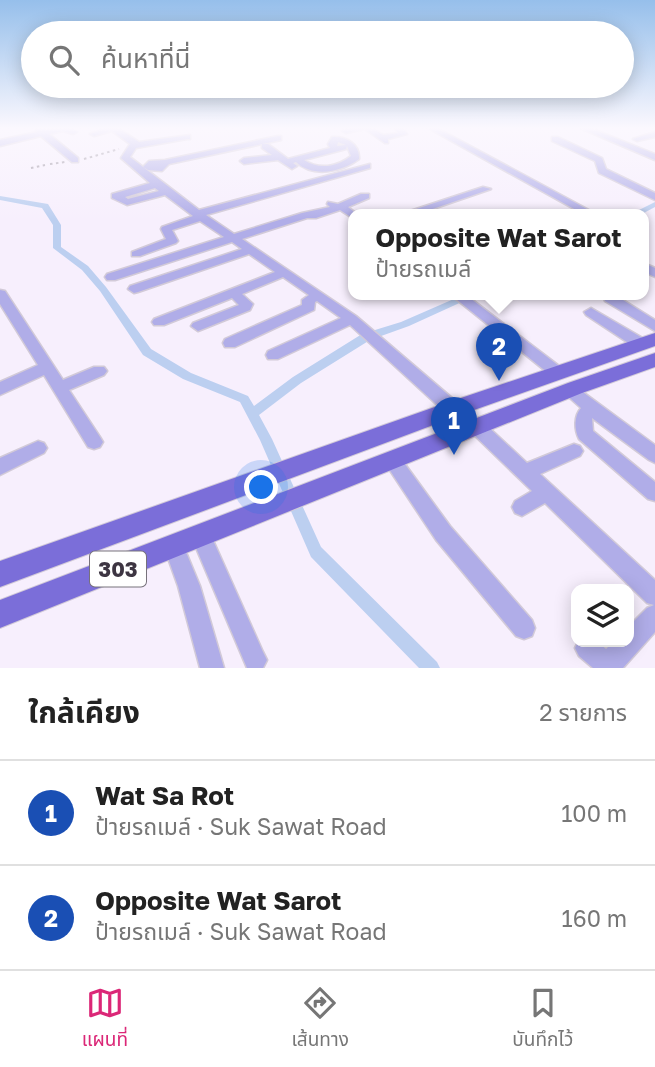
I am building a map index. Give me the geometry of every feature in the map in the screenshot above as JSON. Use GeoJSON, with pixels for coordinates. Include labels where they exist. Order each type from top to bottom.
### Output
{"type":"FeatureCollection","features":[{"type":"Feature","properties":{"kind":"main road","name":"303"},"geometry":{"type":"LineString","coordinates":[[2,607],[174,547],[478,428],[564,382],[650,348]]}},
{"type":"Feature","properties":{"kind":"main road","name":"303"},"geometry":{"type":"LineString","coordinates":[[0,574],[453,409],[564,382]]}},
{"type":"Feature","properties":{"kind":"street"},"geometry":{"type":"LineString","coordinates":[[127,159],[199,216],[351,319],[453,409]]}},
{"type":"Feature","properties":{"kind":"street"},"geometry":{"type":"LineString","coordinates":[[144,171],[152,163],[181,159]]}},
{"type":"Feature","properties":{"kind":"street"},"geometry":{"type":"LineString","coordinates":[[144,171],[202,159]]}},
{"type":"Feature","properties":{"kind":"street"},"geometry":{"type":"LineString","coordinates":[[244,161],[295,159]]}},
{"type":"Feature","properties":{"kind":"street"},"geometry":{"type":"LineString","coordinates":[[298,159],[306,166],[316,169],[366,166],[377,175]]}},
{"type":"Feature","properties":{"kind":"street"},"geometry":{"type":"LineString","coordinates":[[136,254],[172,241],[166,229],[312,181],[344,168],[354,159]]}},
{"type":"Feature","properties":{"kind":"street"},"geometry":{"type":"LineString","coordinates":[[490,159],[582,209]]}},
{"type":"Feature","properties":{"kind":"street"},"geometry":{"type":"LineString","coordinates":[[598,159],[602,171],[655,197]]}},
{"type":"Feature","properties":{"kind":"street"},"geometry":{"type":"LineString","coordinates":[[282,160],[312,181]]}},
{"type":"Feature","properties":{"kind":"street"},"geometry":{"type":"LineString","coordinates":[[422,209],[486,189]]}},
{"type":"Feature","properties":{"kind":"street"},"geometry":{"type":"LineString","coordinates":[[348,211],[341,206],[365,196]]}},
{"type":"Feature","properties":{"kind":"street"},"geometry":{"type":"LineString","coordinates":[[111,277],[337,208],[332,204]]}},
{"type":"Feature","properties":{"kind":"street"},"geometry":{"type":"LineString","coordinates":[[134,289],[251,250]]}},
{"type":"Feature","properties":{"kind":"street"},"geometry":{"type":"LineString","coordinates":[[159,322],[285,272]]}},
{"type":"Feature","properties":{"kind":"street"},"geometry":{"type":"LineString","coordinates":[[0,293],[94,442]]}},
{"type":"Feature","properties":{"kind":"street"},"geometry":{"type":"LineString","coordinates":[[198,326],[245,307],[246,304],[234,293]]}},
{"type":"Feature","properties":{"kind":"street"},"geometry":{"type":"LineString","coordinates":[[230,343],[297,314],[309,307],[308,300],[318,295]]}},
{"type":"Feature","properties":{"kind":"street"},"geometry":{"type":"LineString","coordinates":[[464,300],[592,407],[655,455]]}},
{"type":"Feature","properties":{"kind":"street"},"geometry":{"type":"LineString","coordinates":[[613,300],[655,326]]}},
{"type":"Feature","properties":{"kind":"street"},"geometry":{"type":"LineString","coordinates":[[591,312],[650,348]]}},
{"type":"Feature","properties":{"kind":"street"},"geometry":{"type":"LineString","coordinates":[[273,355],[351,319]]}},
{"type":"Feature","properties":{"kind":"street"},"geometry":{"type":"LineString","coordinates":[[0,389],[46,369]]}},
{"type":"Feature","properties":{"kind":"street"},"geometry":{"type":"LineString","coordinates":[[59,388],[99,371]]}},
{"type":"Feature","properties":{"kind":"street"},"geometry":{"type":"LineString","coordinates":[[592,407],[584,416],[585,434],[655,493]]}},
{"type":"Feature","properties":{"kind":"street"},"geometry":{"type":"LineString","coordinates":[[478,428],[655,595]]}},
{"type":"Feature","properties":{"kind":"street"},"geometry":{"type":"LineString","coordinates":[[0,467],[37,448]]}},
{"type":"Feature","properties":{"kind":"street"},"geometry":{"type":"LineString","coordinates":[[526,472],[574,451]]}},
{"type":"Feature","properties":{"kind":"street"},"geometry":{"type":"LineString","coordinates":[[393,461],[443,533],[524,628]]}},
{"type":"Feature","properties":{"kind":"street"},"geometry":{"type":"LineString","coordinates":[[522,508],[547,492]]}},
{"type":"Feature","properties":{"kind":"street"},"geometry":{"type":"LineString","coordinates":[[201,536],[255,660]]}},
{"type":"Feature","properties":{"kind":"street"},"geometry":{"type":"LineString","coordinates":[[174,547],[189,586],[212,668]]}},
{"type":"Feature","properties":{"kind":"street"},"geometry":{"type":"LineString","coordinates":[[587,648],[609,666],[655,616]]}},
{"type":"Feature","properties":{"kind":"path"},"geometry":{"type":"LineString","coordinates":[[50,164],[80,159]]}},
{"type":"Feature","properties":{"kind":"path"},"geometry":{"type":"LineString","coordinates":[[31,168],[45,165]]}},
{"type":"Feature","properties":{"kind":"waterway"},"geometry":{"type":"LineString","coordinates":[[0,198],[45,206],[57,225],[57,248],[85,268],[147,352],[187,376],[244,399],[252,414]]}},
{"type":"Feature","properties":{"kind":"waterway"},"geometry":{"type":"LineString","coordinates":[[645,209],[655,204]]}},
{"type":"Feature","properties":{"kind":"waterway"},"geometry":{"type":"LineString","coordinates":[[252,414],[297,380],[366,337],[405,324],[460,300]]}},
{"type":"Feature","properties":{"kind":"waterway"},"geometry":{"type":"LineString","coordinates":[[252,414],[316,552],[431,668]]}},
{"type":"Feature","properties":{"kind":"place","name":"Opposite Wat Sarot"},"geometry":{"type":"Point","coordinates":[499,381]}},
{"type":"Feature","properties":{"kind":"place","name":"Wat Sa Rot"},"geometry":{"type":"Point","coordinates":[454,455]}}]}
